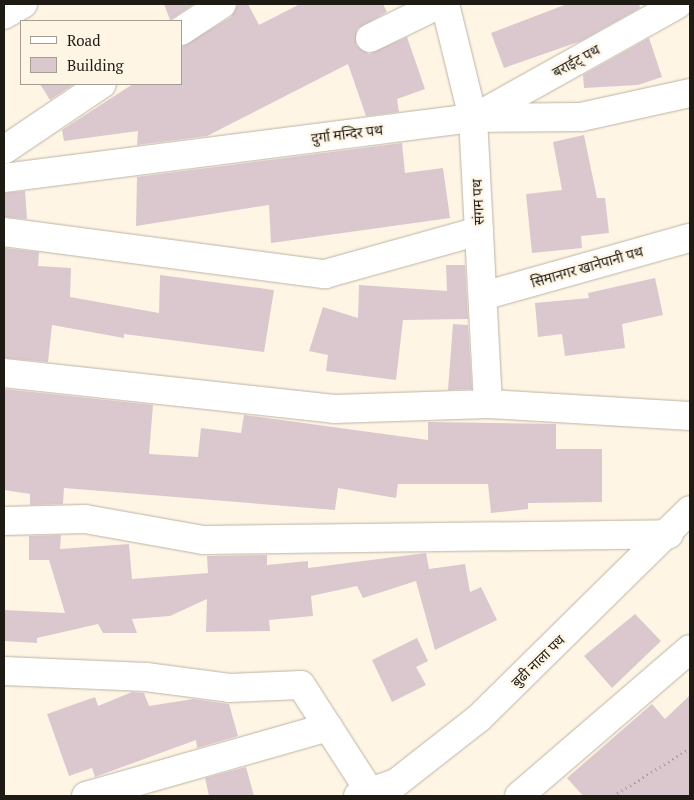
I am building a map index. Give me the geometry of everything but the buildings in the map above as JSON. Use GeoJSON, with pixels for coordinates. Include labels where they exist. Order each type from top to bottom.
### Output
{"type":"FeatureCollection","features":[{"type":"Feature","properties":{"kind":"street"},"geometry":{"type":"LineString","coordinates":[[4,14],[23,4]]}},
{"type":"Feature","properties":{"kind":"street"},"geometry":{"type":"LineString","coordinates":[[182,30],[222,4]]}},
{"type":"Feature","properties":{"kind":"street"},"geometry":{"type":"LineString","coordinates":[[370,38],[440,4]]}},
{"type":"Feature","properties":{"kind":"street","name":"संगम पथ"},"geometry":{"type":"LineString","coordinates":[[445,4],[473,118],[488,404]]}},
{"type":"Feature","properties":{"kind":"street","name":"बराईट् पथ"},"geometry":{"type":"LineString","coordinates":[[473,118],[678,4]]}},
{"type":"Feature","properties":{"kind":"street"},"geometry":{"type":"LineString","coordinates":[[4,150],[101,85]]}},
{"type":"Feature","properties":{"kind":"street","name":"दुर्गा मन्दिर पथ"},"geometry":{"type":"LineString","coordinates":[[4,178],[473,118],[581,117],[690,93]]}},
{"type":"Feature","properties":{"kind":"street"},"geometry":{"type":"LineString","coordinates":[[4,232],[325,274],[480,232]]}},
{"type":"Feature","properties":{"kind":"street","name":"सिमानगर खानेपानी पथ"},"geometry":{"type":"LineString","coordinates":[[483,296],[690,238]]}},
{"type":"Feature","properties":{"kind":"street"},"geometry":{"type":"LineString","coordinates":[[4,373],[334,410],[488,404],[690,416]]}},
{"type":"Feature","properties":{"kind":"street","name":"बुढी नाला पथ"},"geometry":{"type":"LineString","coordinates":[[364,794],[396,783],[480,718],[669,534],[690,510]]}},
{"type":"Feature","properties":{"kind":"street"},"geometry":{"type":"LineString","coordinates":[[4,521],[85,519],[203,540],[669,534]]}},
{"type":"Feature","properties":{"kind":"street"},"geometry":{"type":"LineString","coordinates":[[518,796],[690,649]]}},
{"type":"Feature","properties":{"kind":"street"},"geometry":{"type":"LineString","coordinates":[[4,671],[146,677],[229,688],[301,685],[328,728],[364,794]]}},
{"type":"Feature","properties":{"kind":"street"},"geometry":{"type":"LineString","coordinates":[[86,796],[328,728]]}},
{"type":"Feature","properties":{"kind":"path"},"geometry":{"type":"LineString","coordinates":[[613,796],[690,748]]}}]}
